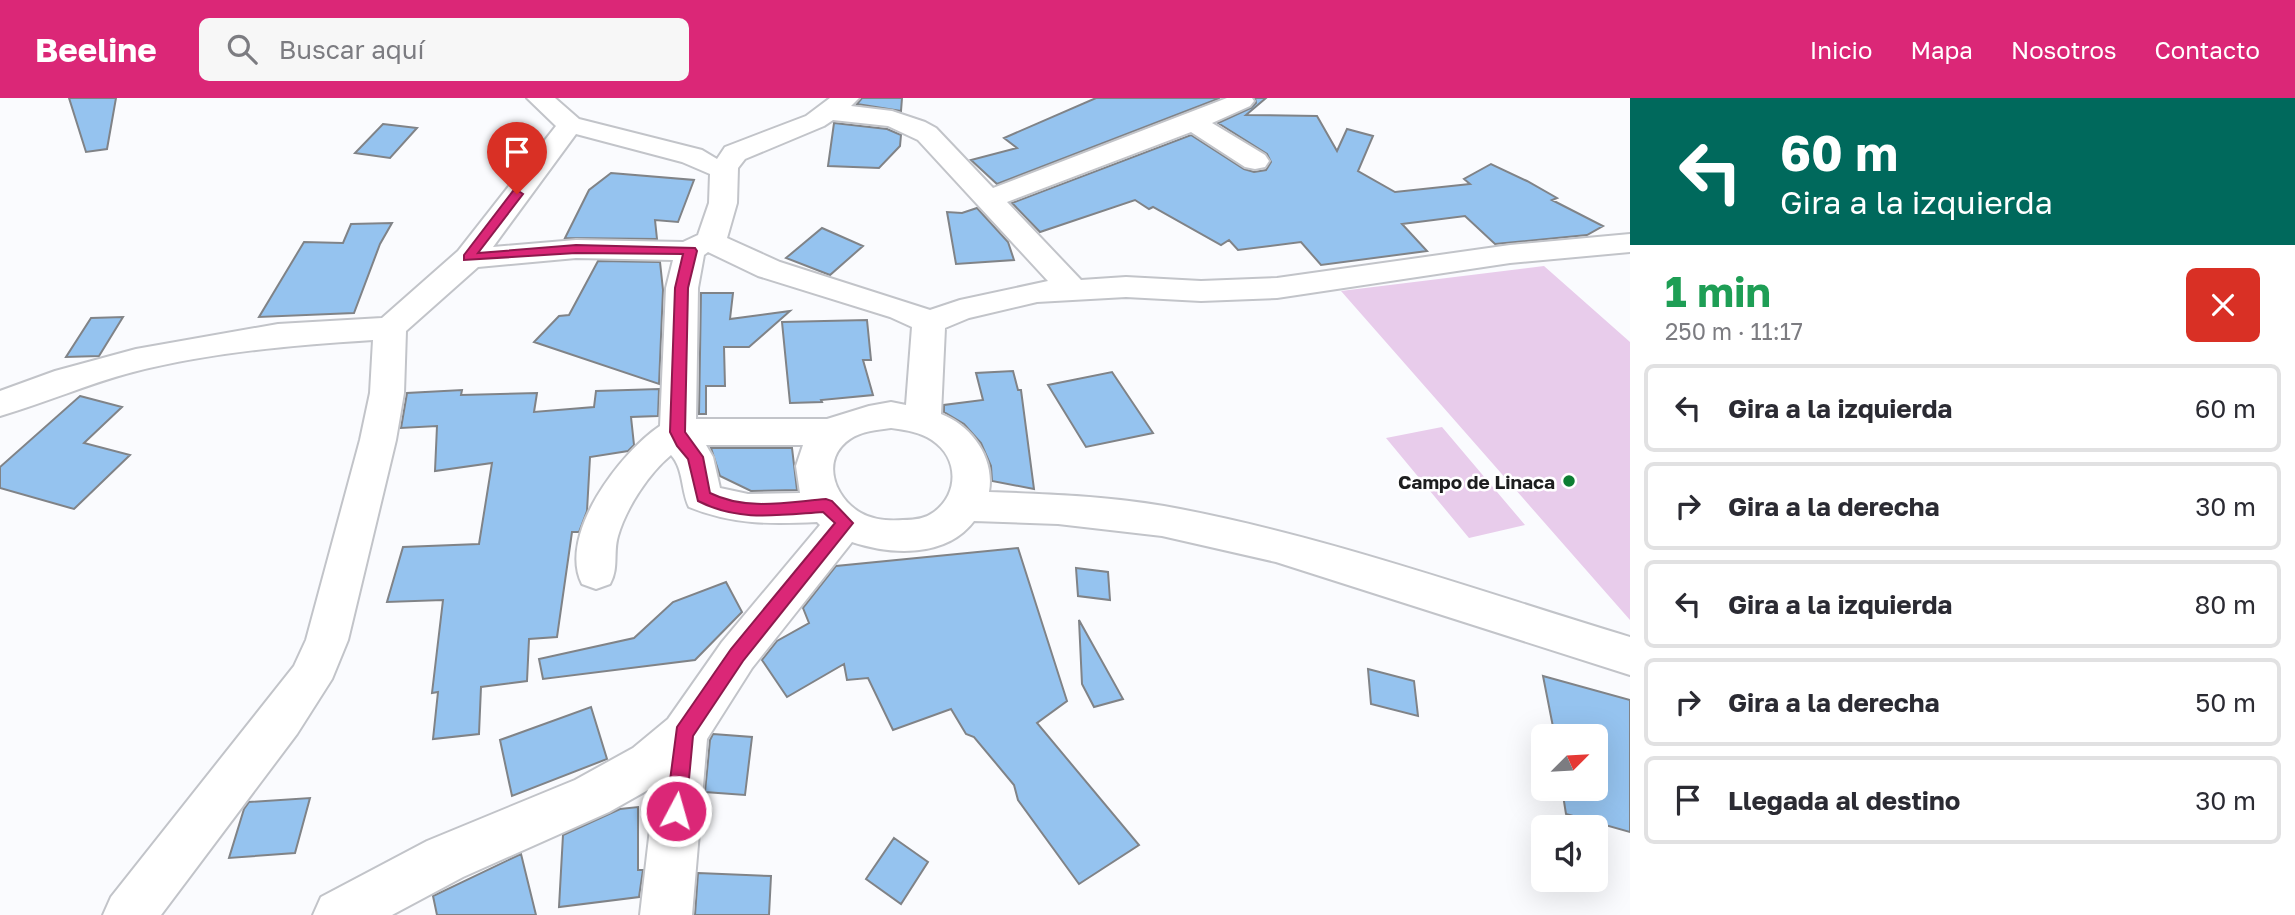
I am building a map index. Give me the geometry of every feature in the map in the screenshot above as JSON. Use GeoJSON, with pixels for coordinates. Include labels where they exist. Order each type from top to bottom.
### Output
{"type":"FeatureCollection","features":[{"type":"Feature","properties":{"kind":"street"},"geometry":{"type":"LineString","coordinates":[[540,98],[570,125],[692,156],[708,165],[724,168]]}},
{"type":"Feature","properties":{"kind":"street"},"geometry":{"type":"LineString","coordinates":[[987,200],[1193,122],[1241,101]]}},
{"type":"Feature","properties":{"kind":"street"},"geometry":{"type":"LineString","coordinates":[[836,514],[813,477],[817,452],[834,432],[860,419],[891,415],[923,421],[950,435],[968,457],[973,482],[966,506],[944,526],[912,536],[876,535],[836,514],[749,510],[718,504],[703,497],[695,457],[682,443],[677,432],[682,288],[723,203],[724,168],[735,153],[815,121],[837,105],[913,124],[927,134],[1073,290]]}},
{"type":"Feature","properties":{"kind":"street"},"geometry":{"type":"LineString","coordinates":[[1193,122],[1255,161]]}},
{"type":"Feature","properties":{"kind":"street"},"geometry":{"type":"LineString","coordinates":[[0,404],[68,379],[136,360],[278,335],[390,328],[468,258],[570,125]]}},
{"type":"Feature","properties":{"kind":"street"},"geometry":{"type":"LineString","coordinates":[[468,258],[576,249],[700,246],[929,321],[960,310],[1037,292],[1126,287],[1201,291],[1277,288],[1510,254],[1630,243]]}},
{"type":"Feature","properties":{"kind":"street"},"geometry":{"type":"LineString","coordinates":[[923,421],[929,321]]}},
{"type":"Feature","properties":{"kind":"street"},"geometry":{"type":"LineString","coordinates":[[129,915],[310,679],[327,640],[378,440],[387,393],[390,328]]}},
{"type":"Feature","properties":{"kind":"street"},"geometry":{"type":"LineString","coordinates":[[596,572],[598,537],[622,488],[655,448],[677,432],[834,432]]}},
{"type":"Feature","properties":{"kind":"street"},"geometry":{"type":"LineString","coordinates":[[966,506],[1058,509],[1162,521],[1276,546],[1630,656]]}},
{"type":"Feature","properties":{"kind":"street"},"geometry":{"type":"LineString","coordinates":[[339,915],[445,859],[592,796],[650,764],[684,734],[836,514]]}},
{"type":"Feature","properties":{"kind":"street"},"geometry":{"type":"LineString","coordinates":[[666,915],[684,734]]}},
{"type":"Feature","properties":{"kind":"shaded area","name":"Campo de Linaca"},"geometry":{"type":"Polygon","coordinates":[[[1544,266],[1630,342],[1630,620],[1341,291],[1544,266]]]}},
{"type":"Feature","properties":{"kind":"shaded area"},"geometry":{"type":"Polygon","coordinates":[[[1442,427],[1525,525],[1469,538],[1386,438],[1442,427]]]}},
{"type":"Feature","properties":{"kind":"building"},"geometry":{"type":"Polygon","coordinates":[[[69,98],[116,98],[107,149],[86,152],[69,98]]]}},
{"type":"Feature","properties":{"kind":"building"},"geometry":{"type":"Polygon","coordinates":[[[862,98],[902,98],[901,111],[857,104],[862,98]]]}},
{"type":"Feature","properties":{"kind":"building"},"geometry":{"type":"Polygon","coordinates":[[[1096,98],[1220,98],[997,184],[971,160],[1017,148],[1004,138],[1096,98]]]}},
{"type":"Feature","properties":{"kind":"building"},"geometry":{"type":"Polygon","coordinates":[[[1255,98],[1266,98],[1246,115],[1317,116],[1337,151],[1347,129],[1373,136],[1358,171],[1395,192],[1470,184],[1464,179],[1491,164],[1527,181],[1557,198],[1552,200],[1603,226],[1587,235],[1495,244],[1465,216],[1402,224],[1427,251],[1321,265],[1301,242],[1238,250],[1229,240],[1221,245],[1153,207],[1149,209],[1135,200],[1040,232],[1012,203],[1191,135],[1244,169],[1254,172],[1266,170],[1271,162],[1267,154],[1218,123],[1251,108],[1256,103],[1255,98]]]}},
{"type":"Feature","properties":{"kind":"building"},"geometry":{"type":"Polygon","coordinates":[[[834,123],[887,129],[901,135],[900,146],[879,168],[828,166],[834,123]]]}},
{"type":"Feature","properties":{"kind":"building"},"geometry":{"type":"Polygon","coordinates":[[[383,124],[417,128],[390,158],[355,153],[383,124]]]}},
{"type":"Feature","properties":{"kind":"building"},"geometry":{"type":"Polygon","coordinates":[[[611,173],[694,180],[678,222],[655,220],[657,239],[565,238],[589,190],[611,173]]]}},
{"type":"Feature","properties":{"kind":"building"},"geometry":{"type":"Polygon","coordinates":[[[977,208],[1008,242],[1014,260],[956,264],[947,212],[962,213],[977,208]]]}},
{"type":"Feature","properties":{"kind":"building"},"geometry":{"type":"Polygon","coordinates":[[[392,223],[380,244],[354,313],[259,317],[304,242],[343,243],[351,224],[392,223]]]}},
{"type":"Feature","properties":{"kind":"building"},"geometry":{"type":"Polygon","coordinates":[[[822,228],[863,246],[830,275],[786,258],[822,228]]]}},
{"type":"Feature","properties":{"kind":"building"},"geometry":{"type":"Polygon","coordinates":[[[598,261],[660,262],[663,290],[659,384],[534,342],[559,316],[569,315],[598,261]]]}},
{"type":"Feature","properties":{"kind":"building"},"geometry":{"type":"Polygon","coordinates":[[[701,293],[733,293],[730,319],[790,311],[749,347],[724,347],[725,386],[706,386],[706,414],[699,414],[701,293]]]}},
{"type":"Feature","properties":{"kind":"building"},"geometry":{"type":"Polygon","coordinates":[[[123,317],[99,356],[66,357],[91,318],[123,317]]]}},
{"type":"Feature","properties":{"kind":"building"},"geometry":{"type":"Polygon","coordinates":[[[867,320],[871,360],[863,360],[873,395],[790,403],[782,322],[867,320]]]}},
{"type":"Feature","properties":{"kind":"building"},"geometry":{"type":"Polygon","coordinates":[[[1013,371],[1018,390],[1021,390],[1034,489],[992,481],[991,466],[981,443],[964,424],[944,412],[944,405],[983,400],[976,373],[1013,371]]]}},
{"type":"Feature","properties":{"kind":"building"},"geometry":{"type":"Polygon","coordinates":[[[1112,372],[1153,433],[1086,447],[1048,385],[1112,372]]]}},
{"type":"Feature","properties":{"kind":"building"},"geometry":{"type":"Polygon","coordinates":[[[659,389],[658,416],[631,417],[634,445],[628,451],[590,457],[587,511],[579,532],[572,532],[557,637],[529,639],[527,681],[481,687],[479,734],[433,739],[438,692],[432,693],[443,600],[387,602],[403,547],[479,544],[492,463],[435,471],[437,426],[401,428],[407,393],[462,390],[461,395],[537,393],[534,412],[594,407],[596,391],[659,389]]]}},
{"type":"Feature","properties":{"kind":"building"},"geometry":{"type":"Polygon","coordinates":[[[80,396],[122,407],[84,443],[130,455],[74,509],[0,488],[0,467],[80,396]]]}},
{"type":"Feature","properties":{"kind":"building"},"geometry":{"type":"Polygon","coordinates":[[[711,448],[792,448],[797,490],[751,491],[720,476],[711,448]]]}},
{"type":"Feature","properties":{"kind":"building"},"geometry":{"type":"Polygon","coordinates":[[[1018,548],[1067,701],[1037,723],[1139,845],[1079,884],[1018,800],[1014,785],[974,737],[966,734],[951,709],[893,730],[868,678],[847,680],[844,664],[787,697],[762,660],[777,641],[809,623],[803,608],[836,566],[1018,548]]]}},
{"type":"Feature","properties":{"kind":"building"},"geometry":{"type":"Polygon","coordinates":[[[1076,568],[1108,572],[1110,600],[1078,596],[1076,568]]]}},
{"type":"Feature","properties":{"kind":"building"},"geometry":{"type":"Polygon","coordinates":[[[726,582],[742,612],[695,660],[543,679],[539,659],[634,638],[673,602],[726,582]]]}},
{"type":"Feature","properties":{"kind":"building"},"geometry":{"type":"Polygon","coordinates":[[[1079,620],[1123,699],[1094,707],[1082,684],[1079,620]]]}},
{"type":"Feature","properties":{"kind":"building"},"geometry":{"type":"Polygon","coordinates":[[[1368,669],[1414,681],[1418,716],[1371,704],[1368,669]]]}},
{"type":"Feature","properties":{"kind":"building"},"geometry":{"type":"Polygon","coordinates":[[[1543,676],[1630,700],[1630,832],[1608,826],[1608,815],[1566,814],[1564,802],[1608,802],[1608,724],[1552,724],[1543,676]]]}},
{"type":"Feature","properties":{"kind":"building"},"geometry":{"type":"Polygon","coordinates":[[[591,707],[607,759],[512,796],[500,740],[591,707]]]}},
{"type":"Feature","properties":{"kind":"building"},"geometry":{"type":"Polygon","coordinates":[[[713,734],[752,737],[745,795],[705,792],[710,740],[713,734]]]}},
{"type":"Feature","properties":{"kind":"building"},"geometry":{"type":"Polygon","coordinates":[[[310,798],[295,853],[229,858],[244,809],[249,802],[310,798]]]}},
{"type":"Feature","properties":{"kind":"building"},"geometry":{"type":"Polygon","coordinates":[[[638,807],[638,870],[643,870],[639,897],[559,907],[563,835],[620,809],[638,807]]]}},
{"type":"Feature","properties":{"kind":"building"},"geometry":{"type":"Polygon","coordinates":[[[894,838],[928,862],[901,904],[866,879],[894,838]]]}},
{"type":"Feature","properties":{"kind":"building"},"geometry":{"type":"Polygon","coordinates":[[[521,854],[536,915],[437,915],[433,896],[521,854]]]}},
{"type":"Feature","properties":{"kind":"building"},"geometry":{"type":"Polygon","coordinates":[[[698,873],[771,876],[769,915],[695,915],[698,873]]]}},
{"type":"Feature","properties":{"kind":"place","name":"Campo de Linaca"},"geometry":{"type":"Point","coordinates":[1569,481]}},
{"type":"Feature","properties":{"kind":"route"},"geometry":{"type":"LineString","coordinates":[[517,194],[468,258],[576,249],[690,251],[682,288],[677,432],[682,443],[695,457],[703,497],[718,504],[749,510],[826,506],[845,523],[737,655],[684,734],[676,811]]}}]}
